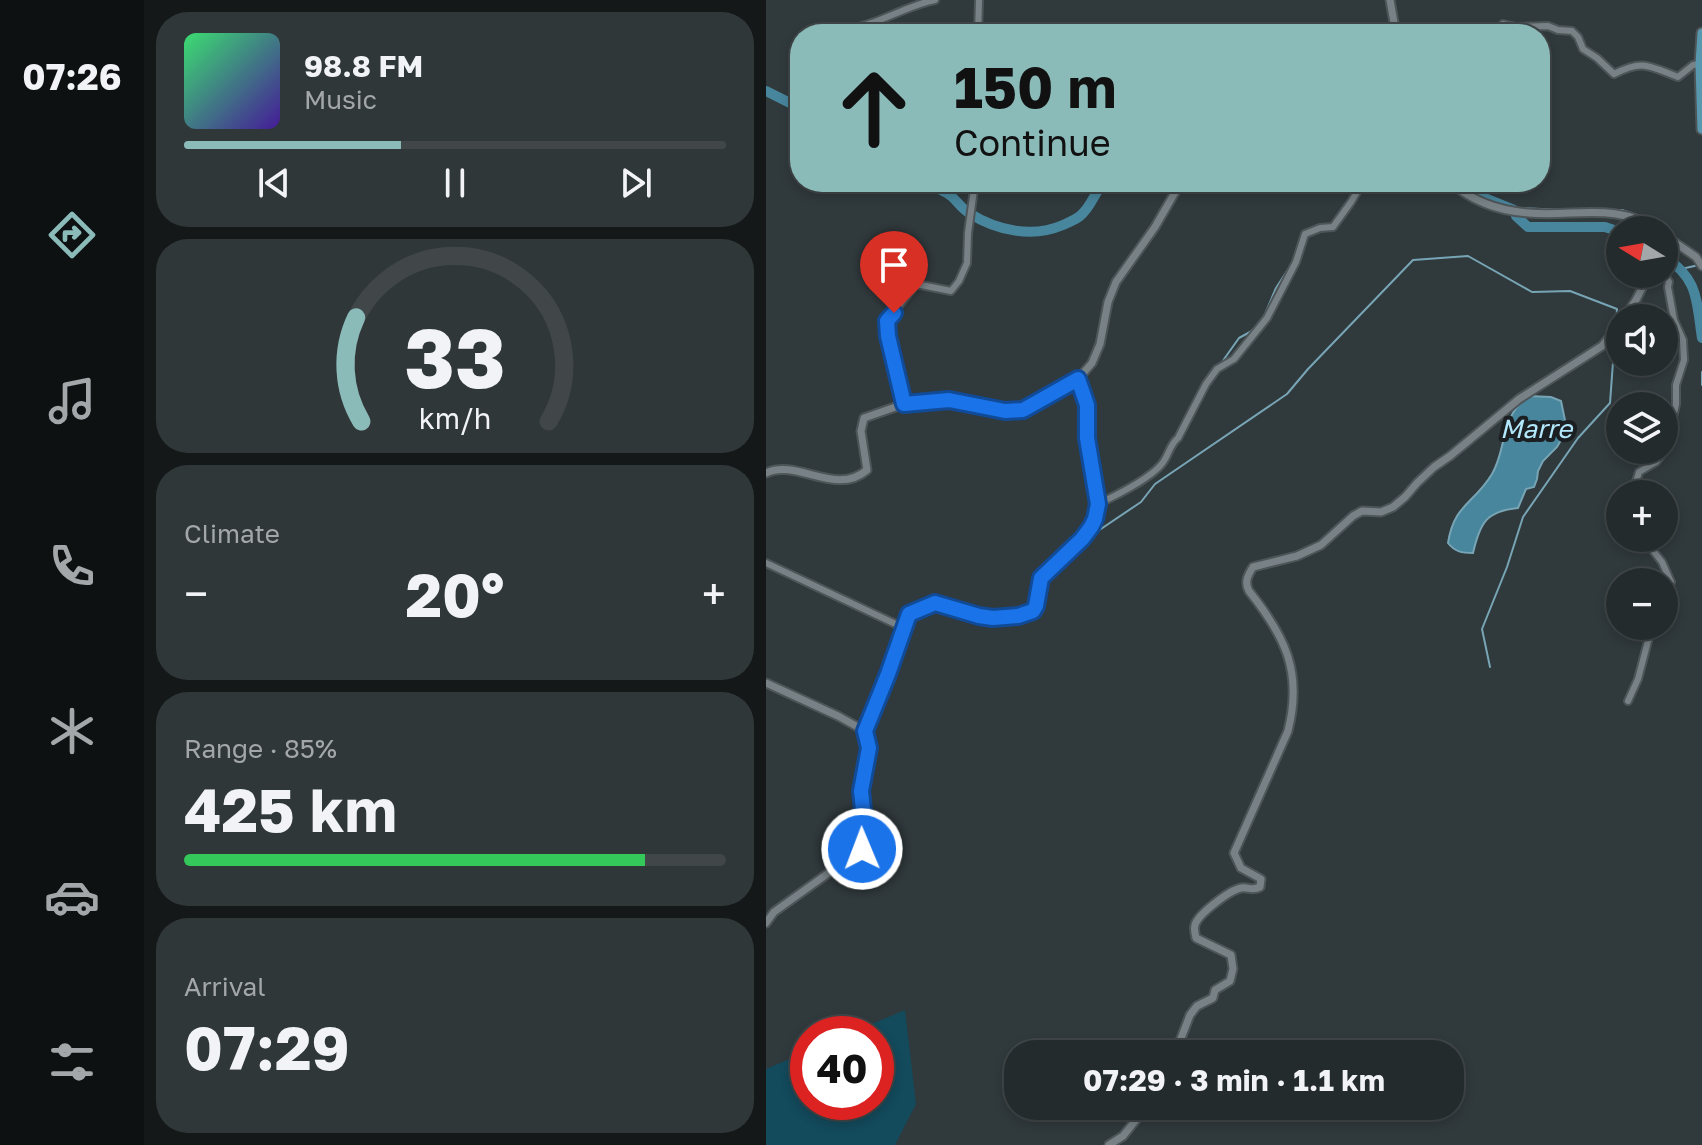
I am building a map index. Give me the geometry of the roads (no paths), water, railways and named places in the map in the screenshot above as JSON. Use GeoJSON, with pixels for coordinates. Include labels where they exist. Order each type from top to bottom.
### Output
{"type":"FeatureCollection","features":[{"type":"Feature","properties":{"kind":"main road"},"geometry":{"type":"LineString","coordinates":[[1702,33],[1702,129]]}},
{"type":"Feature","properties":{"kind":"street"},"geometry":{"type":"LineString","coordinates":[[867,24],[935,0]]}},
{"type":"Feature","properties":{"kind":"street"},"geometry":{"type":"LineString","coordinates":[[978,24],[979,0]]}},
{"type":"Feature","properties":{"kind":"street"},"geometry":{"type":"LineString","coordinates":[[1390,0],[1394,24]]}},
{"type":"Feature","properties":{"kind":"street"},"geometry":{"type":"LineString","coordinates":[[1550,27],[1572,31],[1583,49],[1614,74],[1638,64],[1678,77],[1693,65],[1700,64]]}},
{"type":"Feature","properties":{"kind":"street"},"geometry":{"type":"LineString","coordinates":[[904,404],[887,321],[916,284],[951,291],[959,281],[967,263],[974,192]]}},
{"type":"Feature","properties":{"kind":"street"},"geometry":{"type":"LineString","coordinates":[[766,473],[773,469],[841,480],[863,474],[867,470],[861,431],[864,418],[904,404],[949,400],[1005,411],[1023,410],[1078,379],[1092,363],[1100,344],[1108,302],[1116,282],[1175,192]]}},
{"type":"Feature","properties":{"kind":"street"},"geometry":{"type":"LineString","coordinates":[[1098,504],[1160,466],[1206,384],[1217,369],[1234,359],[1267,318],[1296,262],[1305,234],[1333,227],[1357,192]]}},
{"type":"Feature","properties":{"kind":"street"},"geometry":{"type":"LineString","coordinates":[[1465,192],[1478,201],[1515,212],[1620,213],[1629,216]]}},
{"type":"Feature","properties":{"kind":"street"},"geometry":{"type":"LineString","coordinates":[[1678,246],[1700,263]]}},
{"type":"Feature","properties":{"kind":"street"},"geometry":{"type":"LineString","coordinates":[[1637,480],[1639,472],[1656,462],[1666,449],[1676,404],[1676,385],[1684,360],[1683,340],[1674,320],[1668,288]]}},
{"type":"Feature","properties":{"kind":"street"},"geometry":{"type":"LineString","coordinates":[[1180,1040],[1197,1006],[1213,998],[1215,990],[1230,981],[1233,969],[1231,955],[1196,938],[1194,926],[1200,916],[1230,893],[1241,888],[1254,890],[1260,887],[1261,879],[1241,868],[1234,853],[1288,731],[1294,710],[1294,685],[1284,642],[1246,586],[1253,567],[1297,556],[1321,545],[1362,511],[1381,512],[1393,507],[1434,467],[1511,406],[1606,341]]}},
{"type":"Feature","properties":{"kind":"street"},"geometry":{"type":"LineString","coordinates":[[766,923],[774,912],[862,849],[866,838],[861,791],[869,748],[865,731],[909,614],[935,603],[993,618],[1033,611],[1041,578],[1087,533],[1095,519],[1098,504],[1087,438],[1087,405],[1078,379]]}},
{"type":"Feature","properties":{"kind":"street"},"geometry":{"type":"LineString","coordinates":[[766,563],[904,628]]}},
{"type":"Feature","properties":{"kind":"street"},"geometry":{"type":"LineString","coordinates":[[1628,701],[1638,679],[1648,640]]}},
{"type":"Feature","properties":{"kind":"street"},"geometry":{"type":"LineString","coordinates":[[766,683],[865,731]]}},
{"type":"Feature","properties":{"kind":"street"},"geometry":{"type":"LineString","coordinates":[[1109,1145],[1123,1136],[1136,1120]]}},
{"type":"Feature","properties":{"kind":"water","name":"Marre"},"geometry":{"type":"Polygon","coordinates":[[[1529,396],[1551,397],[1561,401],[1567,430],[1557,447],[1543,461],[1534,487],[1526,489],[1518,508],[1498,512],[1486,520],[1473,553],[1456,550],[1448,543],[1455,520],[1492,474],[1513,413],[1529,396]]]}},
{"type":"Feature","properties":{"kind":"waterway"},"geometry":{"type":"LineString","coordinates":[[766,91],[790,103]]}},
{"type":"Feature","properties":{"kind":"waterway"},"geometry":{"type":"LineString","coordinates":[[944,192],[980,219],[1003,228],[1027,232],[1051,229],[1078,217],[1097,192]]}},
{"type":"Feature","properties":{"kind":"waterway"},"geometry":{"type":"LineString","coordinates":[[1472,192],[1514,210],[1528,227],[1606,227]]}},
{"type":"Feature","properties":{"kind":"waterway"},"geometry":{"type":"LineString","coordinates":[[1515,208],[1565,210]]}},
{"type":"Feature","properties":{"kind":"waterway"},"geometry":{"type":"LineString","coordinates":[[1611,210],[1638,216]]}},
{"type":"Feature","properties":{"kind":"waterway"},"geometry":{"type":"LineString","coordinates":[[1083,541],[1141,502],[1155,484],[1287,394],[1413,260],[1468,256],[1532,292],[1570,291],[1606,305]]}},
{"type":"Feature","properties":{"kind":"waterway"},"geometry":{"type":"LineString","coordinates":[[1222,362],[1239,338],[1258,325],[1291,265]]}},
{"type":"Feature","properties":{"kind":"waterway"},"geometry":{"type":"LineString","coordinates":[[1681,269],[1699,265]]}},
{"type":"Feature","properties":{"kind":"waterway"},"geometry":{"type":"LineString","coordinates":[[1678,268],[1694,291],[1702,338]]}},
{"type":"Feature","properties":{"kind":"waterway"},"geometry":{"type":"LineString","coordinates":[[1702,372],[1702,385]]}},
{"type":"Feature","properties":{"kind":"waterway"},"geometry":{"type":"LineString","coordinates":[[1490,667],[1482,629],[1523,517],[1578,438],[1610,403],[1612,376]]}}]}
